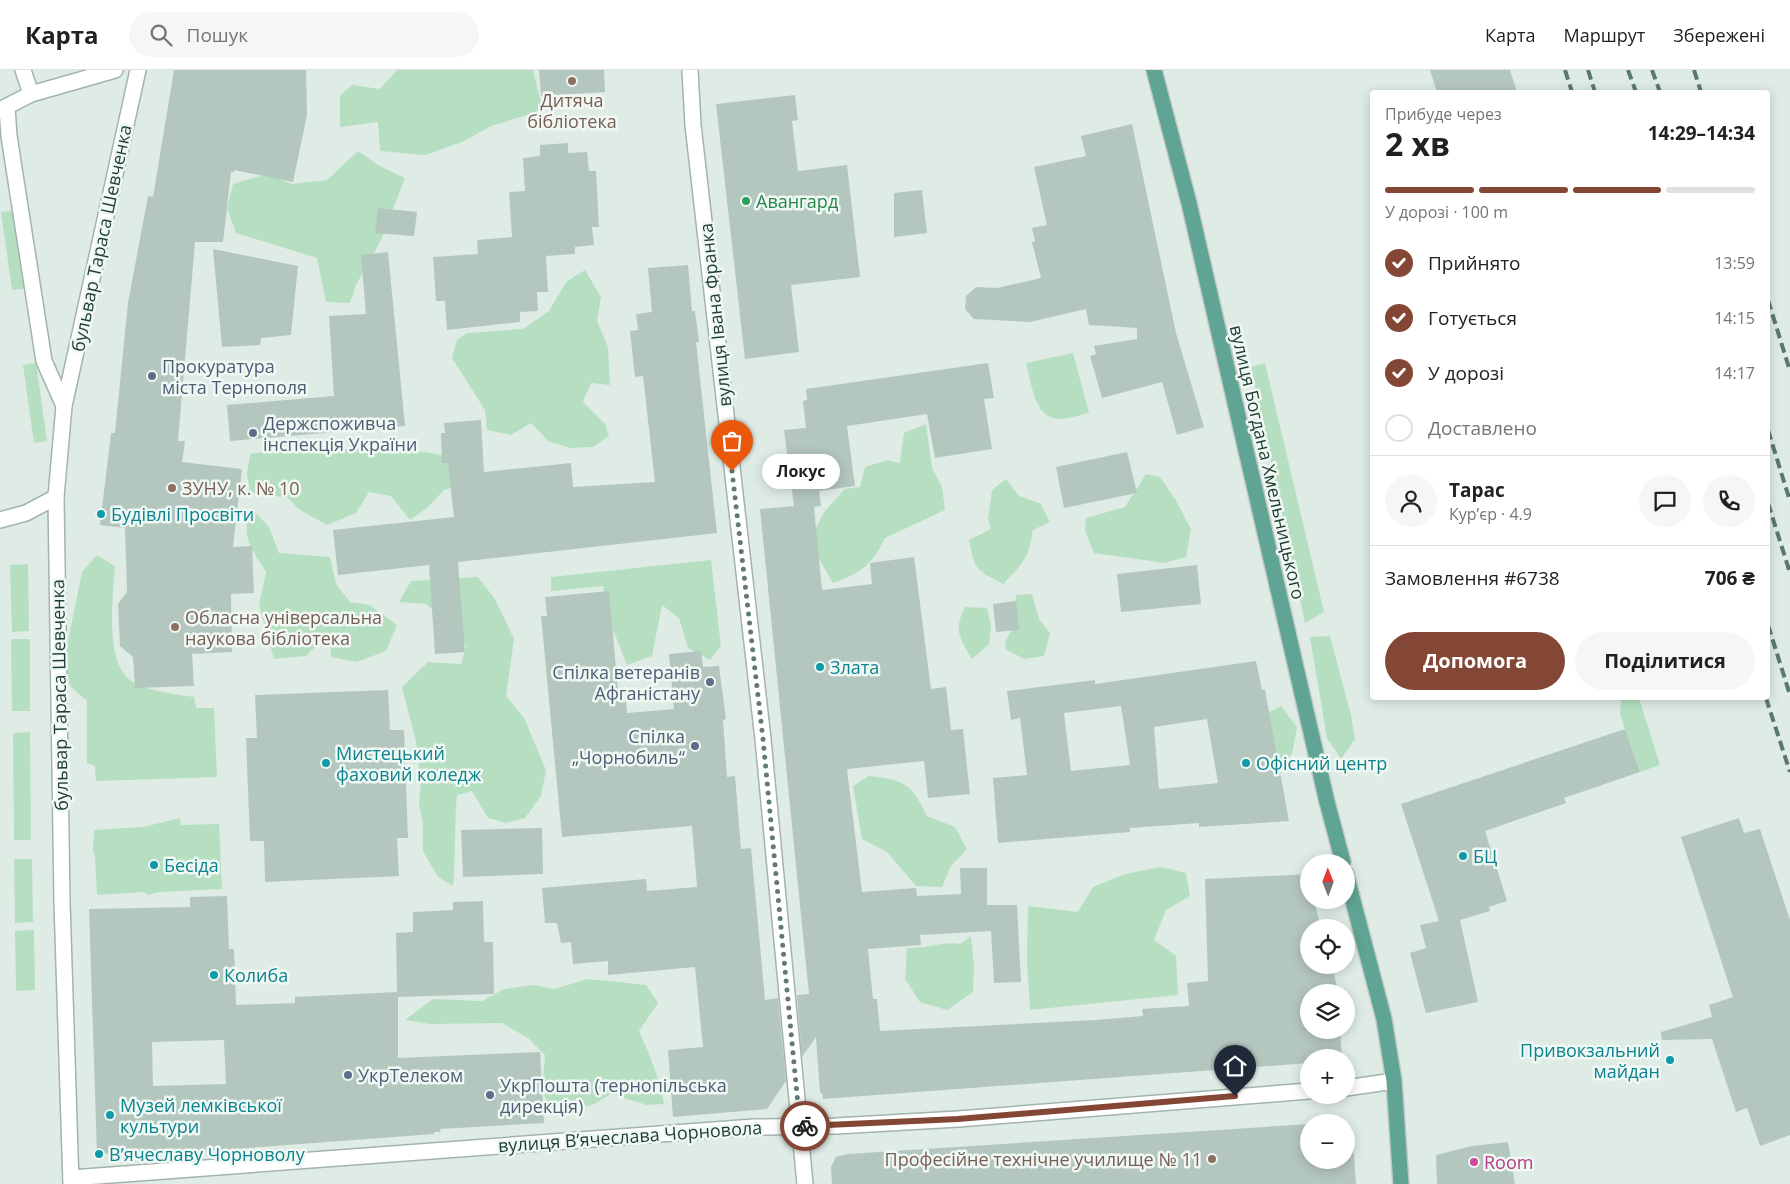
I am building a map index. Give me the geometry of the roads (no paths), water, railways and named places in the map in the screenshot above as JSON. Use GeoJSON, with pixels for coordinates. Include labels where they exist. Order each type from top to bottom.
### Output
{"type":"FeatureCollection","features":[{"type":"Feature","properties":{"kind":"main road","name":"вулиця Богдана Хмельницького"},"geometry":{"type":"LineString","coordinates":[[1154,70],[1189,203],[1327,802],[1341,854]]}},
{"type":"Feature","properties":{"kind":"main road"},"geometry":{"type":"LineString","coordinates":[[1355,908],[1384,1019],[1394,1081],[1401,1184]]}},
{"type":"Feature","properties":{"kind":"street"},"geometry":{"type":"LineString","coordinates":[[23,70],[31,94]]}},
{"type":"Feature","properties":{"kind":"street"},"geometry":{"type":"LineString","coordinates":[[4,109],[31,94],[115,70]]}},
{"type":"Feature","properties":{"kind":"street","name":"бульвар Тараса Шевченка"},"geometry":{"type":"LineString","coordinates":[[71,1181],[62,892],[56,497],[64,406],[138,70]]}},
{"type":"Feature","properties":{"kind":"street","name":"вулиця Івана Франка"},"geometry":{"type":"LineString","coordinates":[[690,70],[693,125],[763,739],[805,1184]]}},
{"type":"Feature","properties":{"kind":"street","name":"бульвар Тараса Шевченка"},"geometry":{"type":"LineString","coordinates":[[4,109],[44,361],[64,406]]}},
{"type":"Feature","properties":{"kind":"street"},"geometry":{"type":"LineString","coordinates":[[0,520],[26,513],[56,497]]}},
{"type":"Feature","properties":{"kind":"street"},"geometry":{"type":"LineString","coordinates":[[1355,1087],[1394,1081]]}},
{"type":"Feature","properties":{"kind":"street","name":"вулиця Вʼячеслава Чорновола"},"geometry":{"type":"LineString","coordinates":[[71,1181],[556,1140],[754,1127],[836,1126],[958,1119],[1300,1092]]}},
{"type":"Feature","properties":{"kind":"railway"},"geometry":{"type":"LineString","coordinates":[[1565,70],[1571,90]]}},
{"type":"Feature","properties":{"kind":"railway"},"geometry":{"type":"LineString","coordinates":[[1588,70],[1594,90]]}},
{"type":"Feature","properties":{"kind":"railway"},"geometry":{"type":"LineString","coordinates":[[1628,70],[1635,90]]}},
{"type":"Feature","properties":{"kind":"railway"},"geometry":{"type":"LineString","coordinates":[[1652,70],[1659,90]]}},
{"type":"Feature","properties":{"kind":"railway"},"geometry":{"type":"LineString","coordinates":[[1694,70],[1700,90]]}},
{"type":"Feature","properties":{"kind":"railway"},"geometry":{"type":"LineString","coordinates":[[1770,306],[1790,371]]}},
{"type":"Feature","properties":{"kind":"railway"},"geometry":{"type":"LineString","coordinates":[[1770,436],[1790,501]]}},
{"type":"Feature","properties":{"kind":"railway"},"geometry":{"type":"LineString","coordinates":[[1770,509],[1790,573]]}},
{"type":"Feature","properties":{"kind":"railway"},"geometry":{"type":"LineString","coordinates":[[1770,631],[1790,695]]}},
{"type":"Feature","properties":{"kind":"railway"},"geometry":{"type":"LineString","coordinates":[[1767,700],[1790,772]]}},
{"type":"Feature","properties":{"kind":"place","name":"Дитяча бібліотека"},"geometry":{"type":"Point","coordinates":[572,81]}},
{"type":"Feature","properties":{"kind":"place","name":"Авангард"},"geometry":{"type":"Point","coordinates":[746,201]}},
{"type":"Feature","properties":{"kind":"place","name":"Прокуратура міста Тернополя"},"geometry":{"type":"Point","coordinates":[152,376]}},
{"type":"Feature","properties":{"kind":"place","name":"Держспоживча інспекція України"},"geometry":{"type":"Point","coordinates":[253,433]}},
{"type":"Feature","properties":{"kind":"place","name":"Локус"},"geometry":{"type":"Point","coordinates":[732,471]}},
{"type":"Feature","properties":{"kind":"place","name":"ЗУНУ, к. № 10"},"geometry":{"type":"Point","coordinates":[172,488]}},
{"type":"Feature","properties":{"kind":"place","name":"Будівлі Просвіти"},"geometry":{"type":"Point","coordinates":[101,514]}},
{"type":"Feature","properties":{"kind":"place","name":"Обласна універсальна наукова бібліотека"},"geometry":{"type":"Point","coordinates":[175,627]}},
{"type":"Feature","properties":{"kind":"place","name":"Злата"},"geometry":{"type":"Point","coordinates":[820,667]}},
{"type":"Feature","properties":{"kind":"place","name":"Спілка ветеранів Афганістану"},"geometry":{"type":"Point","coordinates":[710,682]}},
{"type":"Feature","properties":{"kind":"place","name":"Спілка „Чорнобиль“"},"geometry":{"type":"Point","coordinates":[695,746]}},
{"type":"Feature","properties":{"kind":"place","name":"Мистецький фаховий коледж"},"geometry":{"type":"Point","coordinates":[326,763]}},
{"type":"Feature","properties":{"kind":"place","name":"Офісний центр"},"geometry":{"type":"Point","coordinates":[1246,763]}},
{"type":"Feature","properties":{"kind":"place","name":"БЦ"},"geometry":{"type":"Point","coordinates":[1463,856]}},
{"type":"Feature","properties":{"kind":"place","name":"Бесіда"},"geometry":{"type":"Point","coordinates":[154,865]}},
{"type":"Feature","properties":{"kind":"place","name":"Колиба"},"geometry":{"type":"Point","coordinates":[214,975]}},
{"type":"Feature","properties":{"kind":"place","name":"Привокзальний майдан"},"geometry":{"type":"Point","coordinates":[1670,1060]}},
{"type":"Feature","properties":{"kind":"place","name":"УкрТелеком"},"geometry":{"type":"Point","coordinates":[348,1075]}},
{"type":"Feature","properties":{"kind":"place","name":"УкрПошта (тернопільська дирекція)"},"geometry":{"type":"Point","coordinates":[490,1095]}},
{"type":"Feature","properties":{"kind":"place","name":"Музей лемківської культури"},"geometry":{"type":"Point","coordinates":[110,1115]}},
{"type":"Feature","properties":{"kind":"place","name":"В’ячеславу Чорноволу"},"geometry":{"type":"Point","coordinates":[99,1154]}},
{"type":"Feature","properties":{"kind":"place","name":"Професійне технічне училище № 11"},"geometry":{"type":"Point","coordinates":[1212,1159]}},
{"type":"Feature","properties":{"kind":"place","name":"Room"},"geometry":{"type":"Point","coordinates":[1474,1162]}}]}
